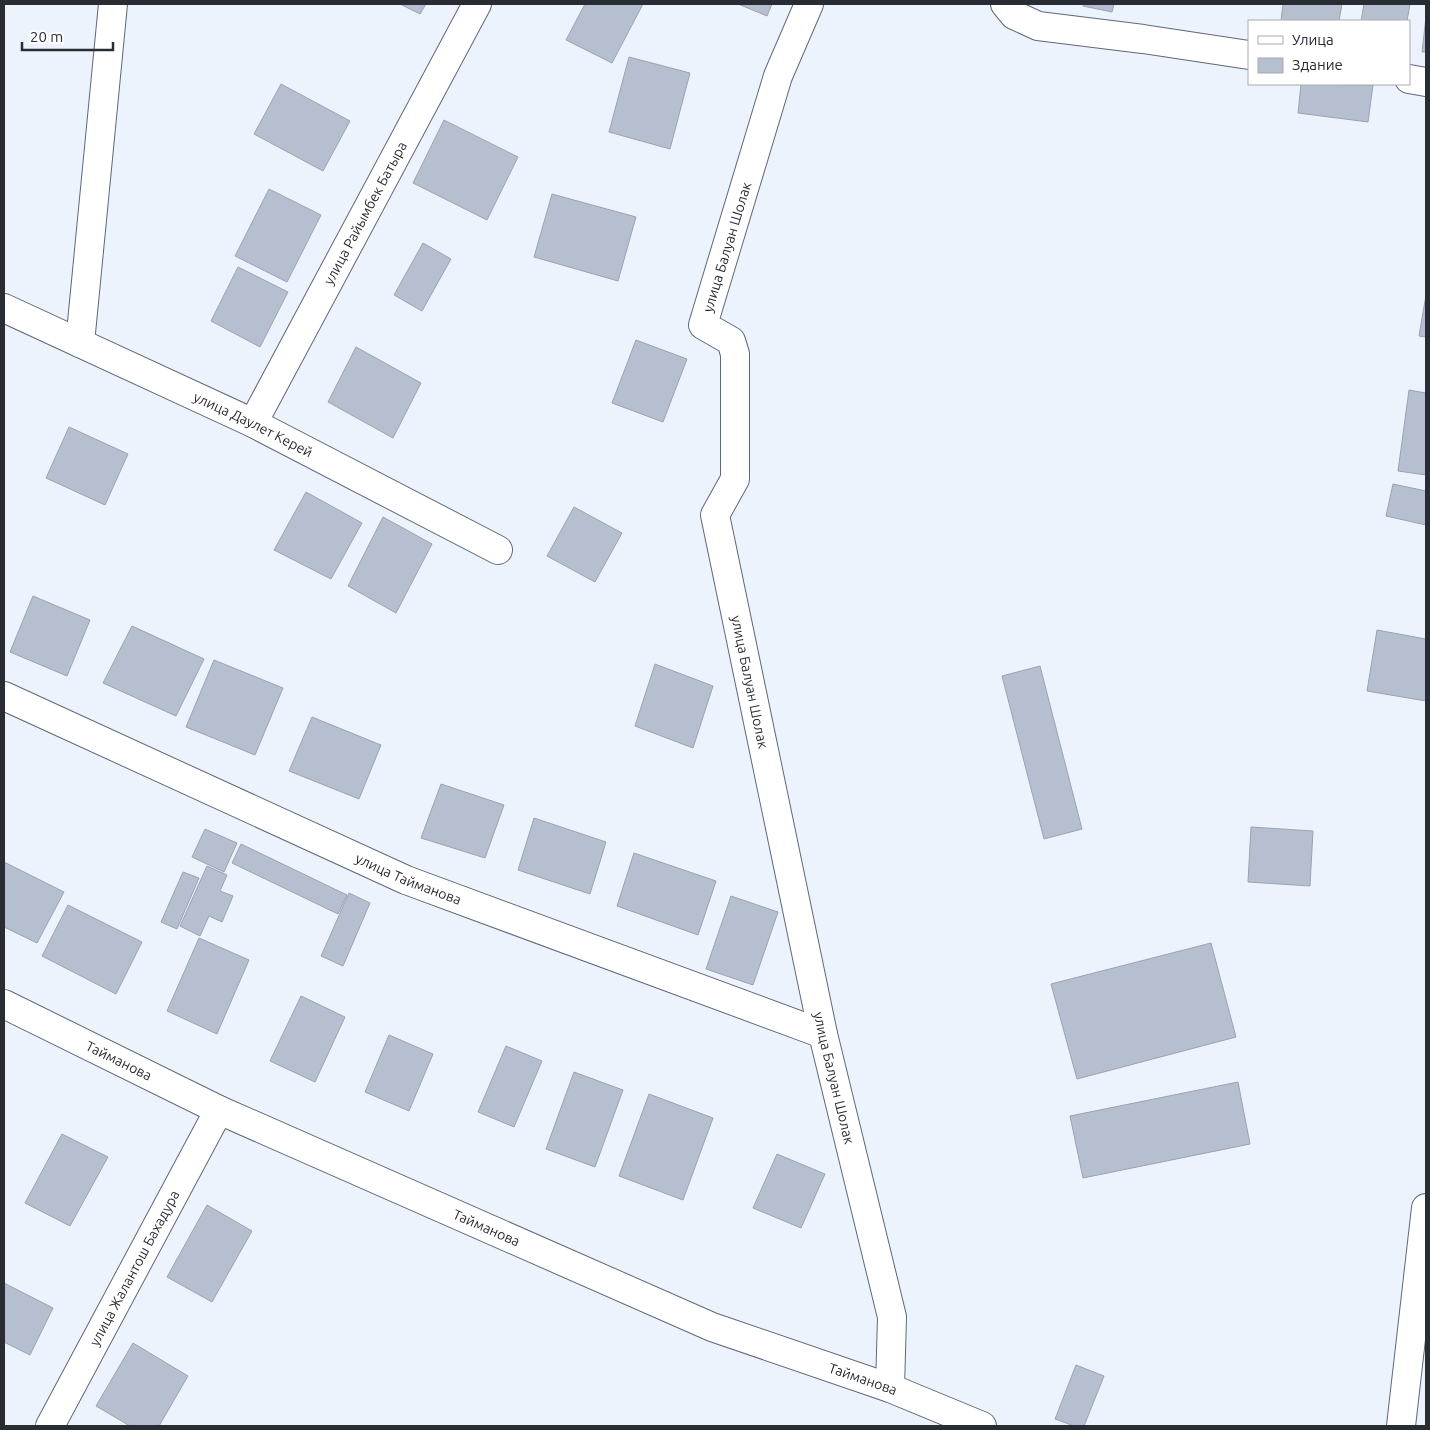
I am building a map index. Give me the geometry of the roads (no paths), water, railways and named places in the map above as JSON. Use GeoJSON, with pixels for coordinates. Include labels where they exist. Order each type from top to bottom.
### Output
{"type":"FeatureCollection","features":[{"type":"Feature","properties":{"kind":"street"},"geometry":{"type":"LineString","coordinates":[[80,343],[113,4]]}},
{"type":"Feature","properties":{"kind":"street","name":"улица Райымбек Батыра"},"geometry":{"type":"LineString","coordinates":[[253,423],[477,4]]}},
{"type":"Feature","properties":{"kind":"street","name":"улица Балуан Шолак"},"geometry":{"type":"LineString","coordinates":[[809,4],[778,76],[703,325],[731,341],[735,354],[735,479],[714,515],[823,1034],[892,1317],[890,1388]]}},
{"type":"Feature","properties":{"kind":"street"},"geometry":{"type":"LineString","coordinates":[[1005,4],[1014,16],[1038,26],[1248,55]]}},
{"type":"Feature","properties":{"kind":"street"},"geometry":{"type":"LineString","coordinates":[[1410,79],[1426,82]]}},
{"type":"Feature","properties":{"kind":"street","name":"улица Даулет Керей"},"geometry":{"type":"LineString","coordinates":[[4,308],[253,423],[498,550]]}},
{"type":"Feature","properties":{"kind":"street","name":"улица Тайманова"},"geometry":{"type":"LineString","coordinates":[[4,696],[406,880],[823,1034]]}},
{"type":"Feature","properties":{"kind":"street","name":"Тайманова"},"geometry":{"type":"LineString","coordinates":[[4,1004],[219,1110],[712,1327],[890,1388],[982,1426]]}},
{"type":"Feature","properties":{"kind":"street","name":"улица Жалантош Бахадура"},"geometry":{"type":"LineString","coordinates":[[50,1426],[219,1110]]}},
{"type":"Feature","properties":{"kind":"street"},"geometry":{"type":"LineString","coordinates":[[1410,1420],[1426,1208]]}}]}
